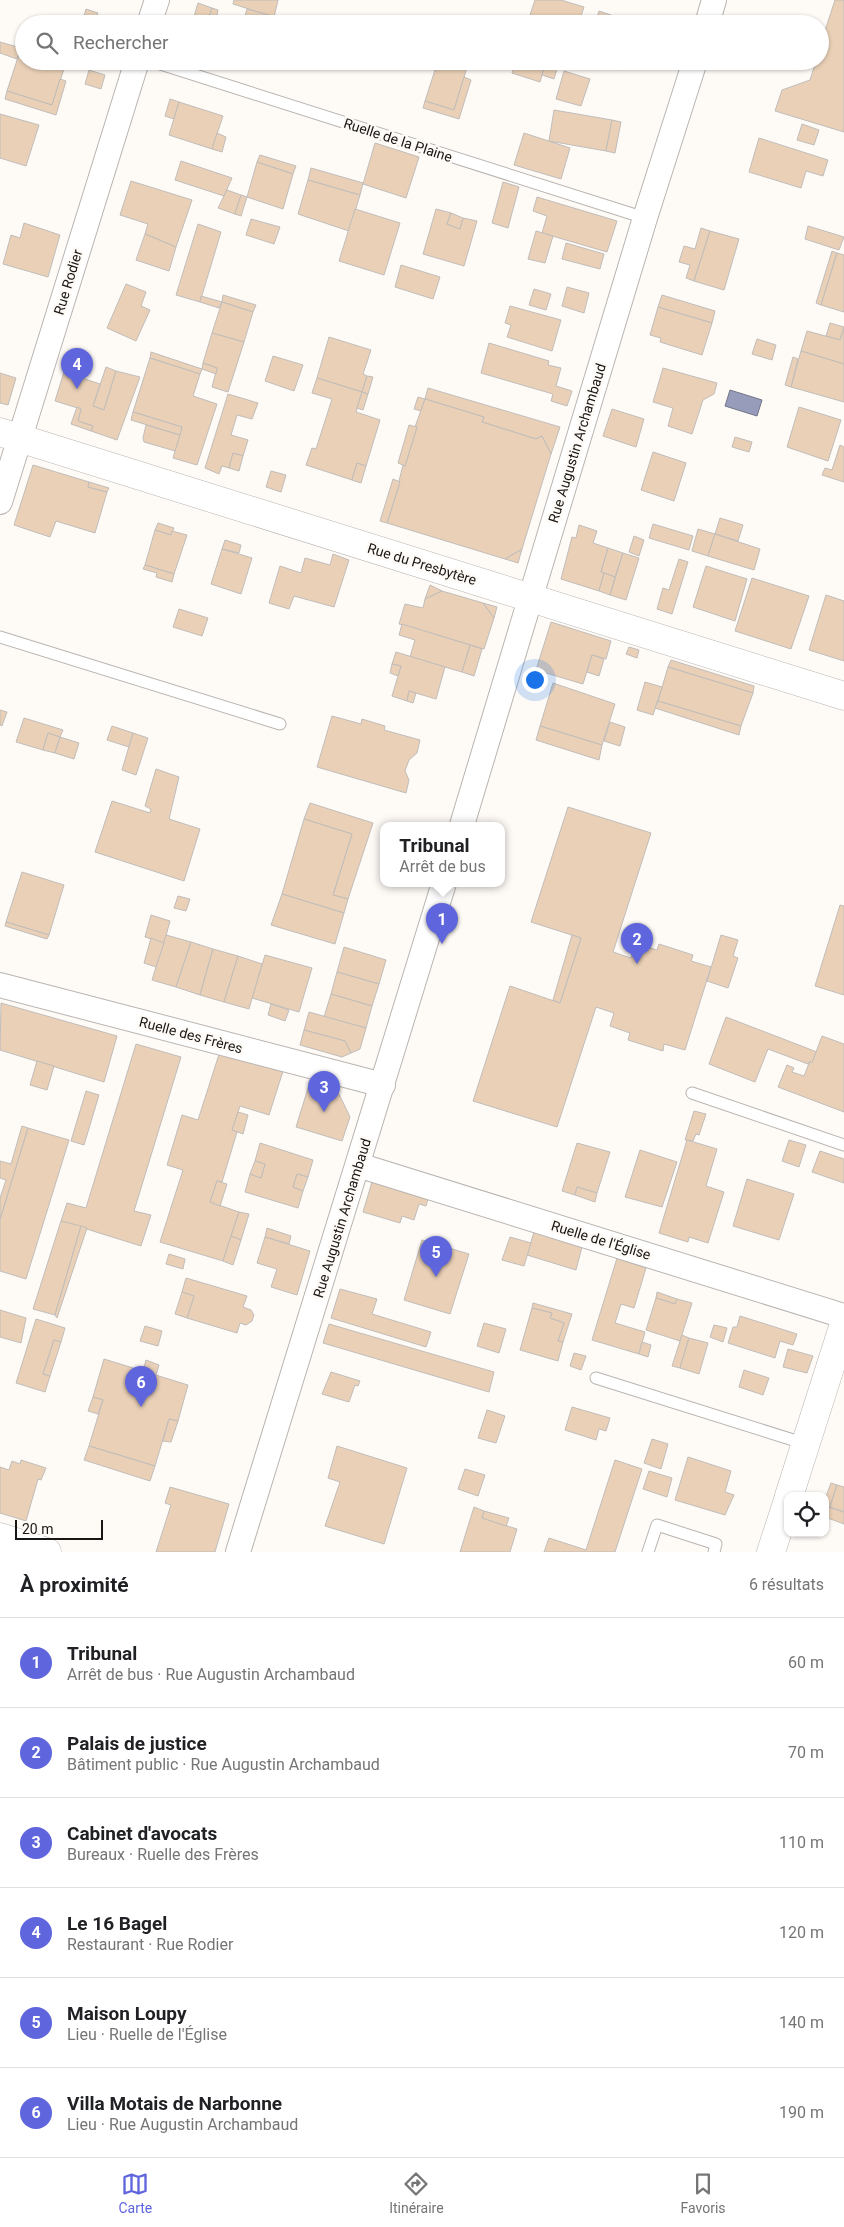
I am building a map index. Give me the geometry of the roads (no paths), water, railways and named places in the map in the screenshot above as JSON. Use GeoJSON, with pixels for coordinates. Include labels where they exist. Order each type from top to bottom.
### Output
{"type":"FeatureCollection","features":[{"type":"Feature","properties":{"kind":"street"},"geometry":{"type":"LineString","coordinates":[[152,15],[156,0]]}},
{"type":"Feature","properties":{"kind":"street"},"geometry":{"type":"LineString","coordinates":[[710,15],[714,0]]}},
{"type":"Feature","properties":{"kind":"street","name":"Rue Rodier"},"geometry":{"type":"LineString","coordinates":[[0,502],[10,435],[134,70]]}},
{"type":"Feature","properties":{"kind":"street","name":"Rue Augustin Archambaud"},"geometry":{"type":"LineString","coordinates":[[463,822],[645,218],[692,70]]}},
{"type":"Feature","properties":{"kind":"street","name":"Rue du Presbytère"},"geometry":{"type":"LineString","coordinates":[[10,435],[844,696]]}},
{"type":"Feature","properties":{"kind":"street","name":"Rue Augustin Archambaud"},"geometry":{"type":"LineString","coordinates":[[238,1552],[443,887]]}},
{"type":"Feature","properties":{"kind":"street","name":"Ruelle des Frères"},"geometry":{"type":"LineString","coordinates":[[0,985],[383,1085]]}},
{"type":"Feature","properties":{"kind":"street","name":"Ruelle de l'Église"},"geometry":{"type":"LineString","coordinates":[[358,1165],[844,1316]]}},
{"type":"Feature","properties":{"kind":"street"},"geometry":{"type":"LineString","coordinates":[[790,1492],[844,1324]]}},
{"type":"Feature","properties":{"kind":"street"},"geometry":{"type":"LineString","coordinates":[[771,1552],[784,1512]]}},
{"type":"Feature","properties":{"kind":"street"},"geometry":{"type":"LineString","coordinates":[[0,1537],[47,1552]]}},
{"type":"Feature","properties":{"kind":"lane","name":"Ruelle de la Plaine"},"geometry":{"type":"LineString","coordinates":[[179,70],[645,218]]}},
{"type":"Feature","properties":{"kind":"lane"},"geometry":{"type":"LineString","coordinates":[[0,637],[280,724]]}},
{"type":"Feature","properties":{"kind":"lane"},"geometry":{"type":"LineString","coordinates":[[692,1093],[844,1145]]}},
{"type":"Feature","properties":{"kind":"lane"},"geometry":{"type":"LineString","coordinates":[[596,1378],[806,1444]]}},
{"type":"Feature","properties":{"kind":"lane"},"geometry":{"type":"LineString","coordinates":[[648,1552],[657,1525],[716,1544],[714,1552]]}},
{"type":"Feature","properties":{"kind":"water"},"geometry":{"type":"Polygon","coordinates":[[[730,390],[762,400],[757,416],[725,406],[730,390]]]}},
{"type":"Feature","properties":{"kind":"place","name":"Le 16 Bagel"},"geometry":{"type":"Point","coordinates":[77,389]}},
{"type":"Feature","properties":{"kind":"place","name":"Tribunal"},"geometry":{"type":"Point","coordinates":[442,944]}},
{"type":"Feature","properties":{"kind":"place","name":"Palais de justice"},"geometry":{"type":"Point","coordinates":[637,964]}},
{"type":"Feature","properties":{"kind":"place","name":"Cabinet d'avocats"},"geometry":{"type":"Point","coordinates":[324,1112]}},
{"type":"Feature","properties":{"kind":"place","name":"Maison Loupy"},"geometry":{"type":"Point","coordinates":[436,1277]}},
{"type":"Feature","properties":{"kind":"place","name":"Villa Motais de Narbonne"},"geometry":{"type":"Point","coordinates":[141,1407]}}]}
